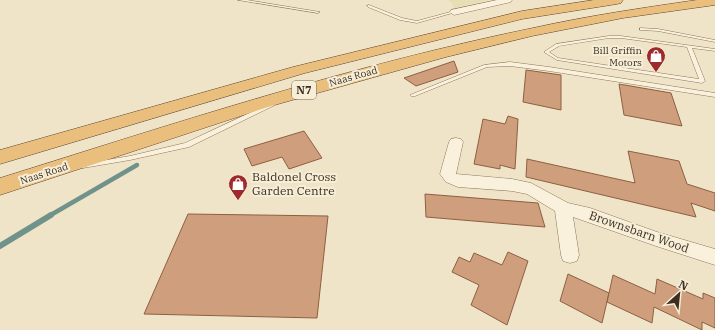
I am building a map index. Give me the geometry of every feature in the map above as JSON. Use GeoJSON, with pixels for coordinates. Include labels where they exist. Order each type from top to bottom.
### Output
{"type":"FeatureCollection","features":[{"type":"Feature","properties":{"kind":"highway","name":"N7"},"geometry":{"type":"LineString","coordinates":[[299,70],[475,18],[554,0]]}},
{"type":"Feature","properties":{"kind":"highway","name":"Naas Road"},"geometry":{"type":"LineString","coordinates":[[0,157],[299,70],[522,15],[715,1]]}},
{"type":"Feature","properties":{"kind":"highway","name":"N7"},"geometry":{"type":"LineString","coordinates":[[616,8],[715,5]]}},
{"type":"Feature","properties":{"kind":"highway","name":"Naas Road"},"geometry":{"type":"LineString","coordinates":[[0,187],[306,89],[460,47],[541,29],[616,8]]}},
{"type":"Feature","properties":{"kind":"street"},"geometry":{"type":"LineString","coordinates":[[454,12],[508,0]]}},
{"type":"Feature","properties":{"kind":"street","name":"Brownsbarn Wood"},"geometry":{"type":"LineString","coordinates":[[456,142],[448,174],[451,178],[512,185],[531,189],[563,208],[590,215],[656,239],[715,257]]}},
{"type":"Feature","properties":{"kind":"street"},"geometry":{"type":"LineString","coordinates":[[563,208],[570,255]]}},
{"type":"Feature","properties":{"kind":"lane"},"geometry":{"type":"LineString","coordinates":[[240,0],[318,12]]}},
{"type":"Feature","properties":{"kind":"lane"},"geometry":{"type":"LineString","coordinates":[[369,6],[401,18],[417,22],[454,12]]}},
{"type":"Feature","properties":{"kind":"lane"},"geometry":{"type":"LineString","coordinates":[[642,29],[658,30],[715,41]]}},
{"type":"Feature","properties":{"kind":"lane"},"geometry":{"type":"LineString","coordinates":[[689,46],[702,81],[557,59],[546,52],[558,45],[621,37],[689,46],[715,50]]}},
{"type":"Feature","properties":{"kind":"lane"},"geometry":{"type":"LineString","coordinates":[[413,95],[486,66],[510,64],[549,68],[715,96]]}},
{"type":"Feature","properties":{"kind":"shaded area"},"geometry":{"type":"Polygon","coordinates":[[[447,0],[489,0],[454,8],[451,2],[447,0]]]}},
{"type":"Feature","properties":{"kind":"building"},"geometry":{"type":"Polygon","coordinates":[[[454,61],[458,72],[416,86],[404,78],[454,61]]]}},
{"type":"Feature","properties":{"kind":"building"},"geometry":{"type":"Polygon","coordinates":[[[526,70],[561,75],[561,110],[523,102],[526,70]]]}},
{"type":"Feature","properties":{"kind":"building"},"geometry":{"type":"Polygon","coordinates":[[[619,84],[671,93],[682,126],[624,115],[619,84]]]}},
{"type":"Feature","properties":{"kind":"building"},"geometry":{"type":"Polygon","coordinates":[[[508,116],[518,119],[515,169],[500,165],[500,169],[474,164],[483,119],[505,124],[508,116]]]}},
{"type":"Feature","properties":{"kind":"building"},"geometry":{"type":"Polygon","coordinates":[[[304,131],[322,158],[289,169],[282,157],[252,166],[244,149],[304,131]]]}},
{"type":"Feature","properties":{"kind":"building"},"geometry":{"type":"Polygon","coordinates":[[[628,151],[679,161],[687,184],[715,193],[715,211],[691,203],[696,217],[526,177],[527,159],[635,183],[628,151]]]}},
{"type":"Feature","properties":{"kind":"building"},"geometry":{"type":"Polygon","coordinates":[[[425,194],[538,203],[545,227],[426,217],[425,194]]]}},
{"type":"Feature","properties":{"kind":"building"},"geometry":{"type":"Polygon","coordinates":[[[188,214],[328,216],[317,318],[144,314],[188,214]]]}},
{"type":"Feature","properties":{"kind":"building"},"geometry":{"type":"Polygon","coordinates":[[[508,252],[528,261],[507,325],[471,305],[479,285],[452,272],[459,257],[470,262],[474,253],[502,265],[508,252]]]}},
{"type":"Feature","properties":{"kind":"building"},"geometry":{"type":"Polygon","coordinates":[[[568,274],[609,293],[602,323],[560,301],[568,274]]]}},
{"type":"Feature","properties":{"kind":"building"},"geometry":{"type":"Polygon","coordinates":[[[613,275],[655,294],[657,279],[703,299],[703,293],[715,298],[715,328],[702,322],[702,330],[654,307],[652,323],[607,302],[613,275]]]}},
{"type":"Feature","properties":{"kind":"waterway"},"geometry":{"type":"LineString","coordinates":[[49,216],[137,165]]}},
{"type":"Feature","properties":{"kind":"waterway"},"geometry":{"type":"LineString","coordinates":[[0,246],[51,215]]}},
{"type":"Feature","properties":{"kind":"place","name":"Bill Griffin Motors"},"geometry":{"type":"Point","coordinates":[656,73]}},
{"type":"Feature","properties":{"kind":"place","name":"Baldonel Cross Garden Centre"},"geometry":{"type":"Point","coordinates":[238,201]}}]}
